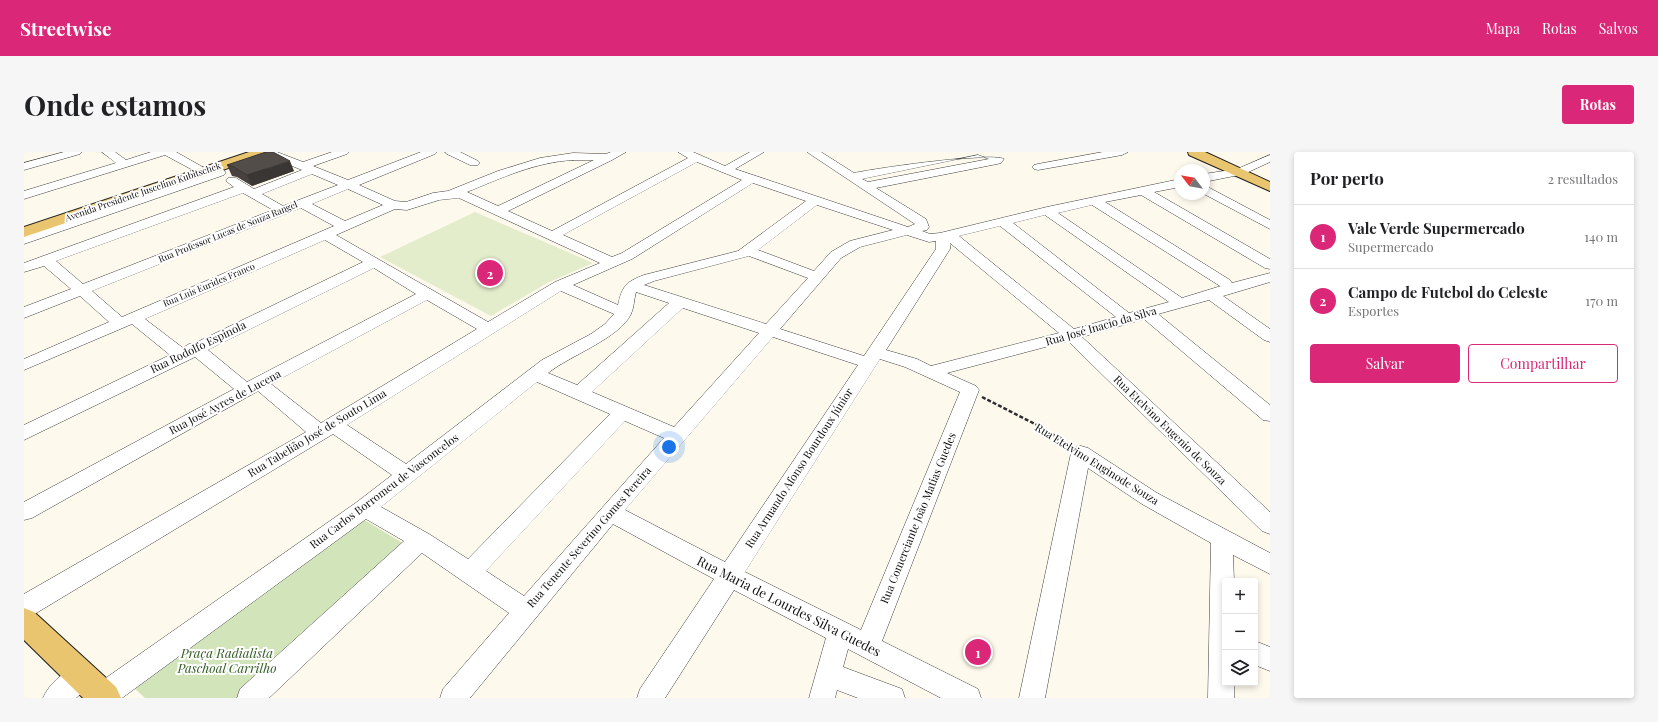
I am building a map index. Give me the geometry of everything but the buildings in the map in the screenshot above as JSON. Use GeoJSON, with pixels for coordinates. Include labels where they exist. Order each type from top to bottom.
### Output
{"type":"FeatureCollection","features":[{"type":"Feature","properties":{"kind":"main road"},"geometry":{"type":"LineString","coordinates":[[1194,152],[1270,187]]}},
{"type":"Feature","properties":{"kind":"main road","name":"Avenida Presidente Juscelino Kubitschek"},"geometry":{"type":"LineString","coordinates":[[24,232],[60,224],[127,195],[151,193],[210,170],[272,153]]}},
{"type":"Feature","properties":{"kind":"main road"},"geometry":{"type":"LineString","coordinates":[[24,621],[104,697]]}},
{"type":"Feature","properties":{"kind":"street"},"geometry":{"type":"LineString","coordinates":[[24,167],[56,154],[76,152]]}},
{"type":"Feature","properties":{"kind":"street"},"geometry":{"type":"LineString","coordinates":[[108,152],[126,164]]}},
{"type":"Feature","properties":{"kind":"street"},"geometry":{"type":"LineString","coordinates":[[24,195],[163,152]]}},
{"type":"Feature","properties":{"kind":"street"},"geometry":{"type":"LineString","coordinates":[[168,152],[210,170],[283,211]]}},
{"type":"Feature","properties":{"kind":"street"},"geometry":{"type":"LineString","coordinates":[[24,228],[210,170],[253,152]]}},
{"type":"Feature","properties":{"kind":"street"},"geometry":{"type":"LineString","coordinates":[[26,264],[46,260],[248,191],[308,168],[343,152]]}},
{"type":"Feature","properties":{"kind":"street","name":"Rua Professor Lucas de Souza Rangel"},"geometry":{"type":"LineString","coordinates":[[24,313],[431,152]]}},
{"type":"Feature","properties":{"kind":"street"},"geometry":{"type":"LineString","coordinates":[[452,152],[474,163]]}},
{"type":"Feature","properties":{"kind":"street"},"geometry":{"type":"LineString","coordinates":[[498,211],[620,152]]}},
{"type":"Feature","properties":{"kind":"street"},"geometry":{"type":"LineString","coordinates":[[684,152],[725,170],[925,237],[944,236],[1047,211],[1174,184]]}},
{"type":"Feature","properties":{"kind":"street"},"geometry":{"type":"LineString","coordinates":[[725,170],[758,152]]}},
{"type":"Feature","properties":{"kind":"street"},"geometry":{"type":"LineString","coordinates":[[813,152],[921,222],[922,227],[907,231]]}},
{"type":"Feature","properties":{"kind":"street"},"geometry":{"type":"LineString","coordinates":[[852,177],[978,152],[998,159],[997,161],[866,186]]}},
{"type":"Feature","properties":{"kind":"street"},"geometry":{"type":"LineString","coordinates":[[1038,167],[1122,152]]}},
{"type":"Feature","properties":{"kind":"street"},"geometry":{"type":"LineString","coordinates":[[272,153],[393,205],[407,206],[437,196],[453,193],[495,177],[551,159],[580,156],[608,158]]}},
{"type":"Feature","properties":{"kind":"street"},"geometry":{"type":"LineString","coordinates":[[552,236],[696,158]]}},
{"type":"Feature","properties":{"kind":"street"},"geometry":{"type":"LineString","coordinates":[[1210,177],[1240,172],[1270,158]]}},
{"type":"Feature","properties":{"kind":"street","name":"Rua Tabelião José de Souto Lima"},"geometry":{"type":"LineString","coordinates":[[24,607],[326,429],[560,285],[620,260],[752,179]]}},
{"type":"Feature","properties":{"kind":"street"},"geometry":{"type":"LineString","coordinates":[[1143,191],[1270,265]]}},
{"type":"Feature","properties":{"kind":"street"},"geometry":{"type":"LineString","coordinates":[[1210,192],[1270,225]]}},
{"type":"Feature","properties":{"kind":"street"},"geometry":{"type":"LineString","coordinates":[[24,240],[60,224],[151,193]]}},
{"type":"Feature","properties":{"kind":"street"},"geometry":{"type":"LineString","coordinates":[[453,193],[461,194],[552,236],[620,260],[647,273],[680,302],[770,332],[873,357],[895,357],[932,371],[970,390]]}},
{"type":"Feature","properties":{"kind":"street"},"geometry":{"type":"LineString","coordinates":[[560,285],[624,313],[628,292],[647,273],[735,257],[748,251],[816,200]]}},
{"type":"Feature","properties":{"kind":"street"},"geometry":{"type":"LineString","coordinates":[[1094,201],[1225,283]]}},
{"type":"Feature","properties":{"kind":"street"},"geometry":{"type":"LineString","coordinates":[[301,203],[345,226]]}},
{"type":"Feature","properties":{"kind":"street","name":"Rua Luis Eurides Franco"},"geometry":{"type":"LineString","coordinates":[[24,365],[393,205]]}},
{"type":"Feature","properties":{"kind":"street"},"geometry":{"type":"LineString","coordinates":[[1047,211],[1175,299]]}},
{"type":"Feature","properties":{"kind":"street"},"geometry":{"type":"LineString","coordinates":[[1003,222],[1122,314]]}},
{"type":"Feature","properties":{"kind":"street","name":"Rua Tenente Severino Gomes Pereira"},"geometry":{"type":"LineString","coordinates":[[453,698],[610,512],[770,332],[836,255],[855,244],[907,231]]}},
{"type":"Feature","properties":{"kind":"street"},"geometry":{"type":"LineString","coordinates":[[325,234],[488,329]]}},
{"type":"Feature","properties":{"kind":"street","name":"Rua Etelvino Eugenio de Souza"},"geometry":{"type":"LineString","coordinates":[[944,236],[1071,336],[1270,525]]}},
{"type":"Feature","properties":{"kind":"street","name":"Rua Armando Afonso Bourdoux Júnior"},"geometry":{"type":"LineString","coordinates":[[650,698],[728,575],[943,249],[944,236]]}},
{"type":"Feature","properties":{"kind":"street"},"geometry":{"type":"LineString","coordinates":[[748,251],[818,277]]}},
{"type":"Feature","properties":{"kind":"street"},"geometry":{"type":"LineString","coordinates":[[46,260],[81,290],[127,320],[252,386],[407,475]]}},
{"type":"Feature","properties":{"kind":"street","name":"Rua Rodolfo Espinola"},"geometry":{"type":"LineString","coordinates":[[24,433],[188,352],[374,263]]}},
{"type":"Feature","properties":{"kind":"street","name":"Rua José Inacio da Silva"},"geometry":{"type":"LineString","coordinates":[[932,371],[1071,336],[1270,277]]}},
{"type":"Feature","properties":{"kind":"street","name":"Rua José Ayres de Lucena"},"geometry":{"type":"LineString","coordinates":[[24,512],[252,386],[427,294]]}},
{"type":"Feature","properties":{"kind":"street"},"geometry":{"type":"LineString","coordinates":[[1212,295],[1270,337]]}},
{"type":"Feature","properties":{"kind":"street"},"geometry":{"type":"LineString","coordinates":[[579,393],[680,302]]}},
{"type":"Feature","properties":{"kind":"street","name":"Rua Carlos Borromeu de Vasconcelos"},"geometry":{"type":"LineString","coordinates":[[104,697],[365,508],[534,374],[597,337],[611,327],[624,313]]}},
{"type":"Feature","properties":{"kind":"street"},"geometry":{"type":"LineString","coordinates":[[1147,313],[1270,415]]}},
{"type":"Feature","properties":{"kind":"street"},"geometry":{"type":"LineString","coordinates":[[534,374],[678,436]]}},
{"type":"Feature","properties":{"kind":"street","name":"Rua Comerciante João Matias Guedes"},"geometry":{"type":"LineString","coordinates":[[867,646],[970,390]]}},
{"type":"Feature","properties":{"kind":"street"},"geometry":{"type":"LineString","coordinates":[[470,574],[623,412]]}},
{"type":"Feature","properties":{"kind":"street"},"geometry":{"type":"LineString","coordinates":[[1032,698],[1081,453]]}},
{"type":"Feature","properties":{"kind":"street","name":"Rua Etelvino Euginode Souza"},"geometry":{"type":"LineString","coordinates":[[1081,453],[1118,479],[1178,515],[1270,564]]}},
{"type":"Feature","properties":{"kind":"street"},"geometry":{"type":"LineString","coordinates":[[365,508],[421,540],[526,610]]}},
{"type":"Feature","properties":{"kind":"street","name":"Rua Maria de Lourdes Silva Guedes"},"geometry":{"type":"LineString","coordinates":[[610,512],[728,575],[968,698]]}},
{"type":"Feature","properties":{"kind":"street"},"geometry":{"type":"LineString","coordinates":[[1222,539],[1223,614]]}},
{"type":"Feature","properties":{"kind":"street"},"geometry":{"type":"LineString","coordinates":[[250,698],[421,540]]}},
{"type":"Feature","properties":{"kind":"street"},"geometry":{"type":"LineString","coordinates":[[840,632],[825,686],[892,698]]}},
{"type":"Feature","properties":{"kind":"street"},"geometry":{"type":"LineString","coordinates":[[1221,698],[1223,650]]}},
{"type":"Feature","properties":{"kind":"street"},"geometry":{"type":"LineString","coordinates":[[1258,654],[1270,659]]}},
{"type":"Feature","properties":{"kind":"street"},"geometry":{"type":"LineString","coordinates":[[56,698],[82,676]]}},
{"type":"Feature","properties":{"kind":"path","name":"Rua Etelvino Euginode Souza"},"geometry":{"type":"LineString","coordinates":[[970,390],[1067,442],[1081,453]]}},
{"type":"Feature","properties":{"kind":"green space"},"geometry":{"type":"Polygon","coordinates":[[[475,212],[593,263],[547,283],[491,316],[380,257],[475,212]]]}},
{"type":"Feature","properties":{"kind":"green space","name":"Praça Radialista Paschoal Carrilho"},"geometry":{"type":"Polygon","coordinates":[[[361,518],[406,545],[239,698],[145,698],[131,685],[361,518]]]}},
{"type":"Feature","properties":{"kind":"place","name":"Campo de Futebol do Celeste"},"geometry":{"type":"Point","coordinates":[490,273]}},
{"type":"Feature","properties":{"kind":"place","name":"Vale Verde Supermercado"},"geometry":{"type":"Point","coordinates":[978,652]}}]}
